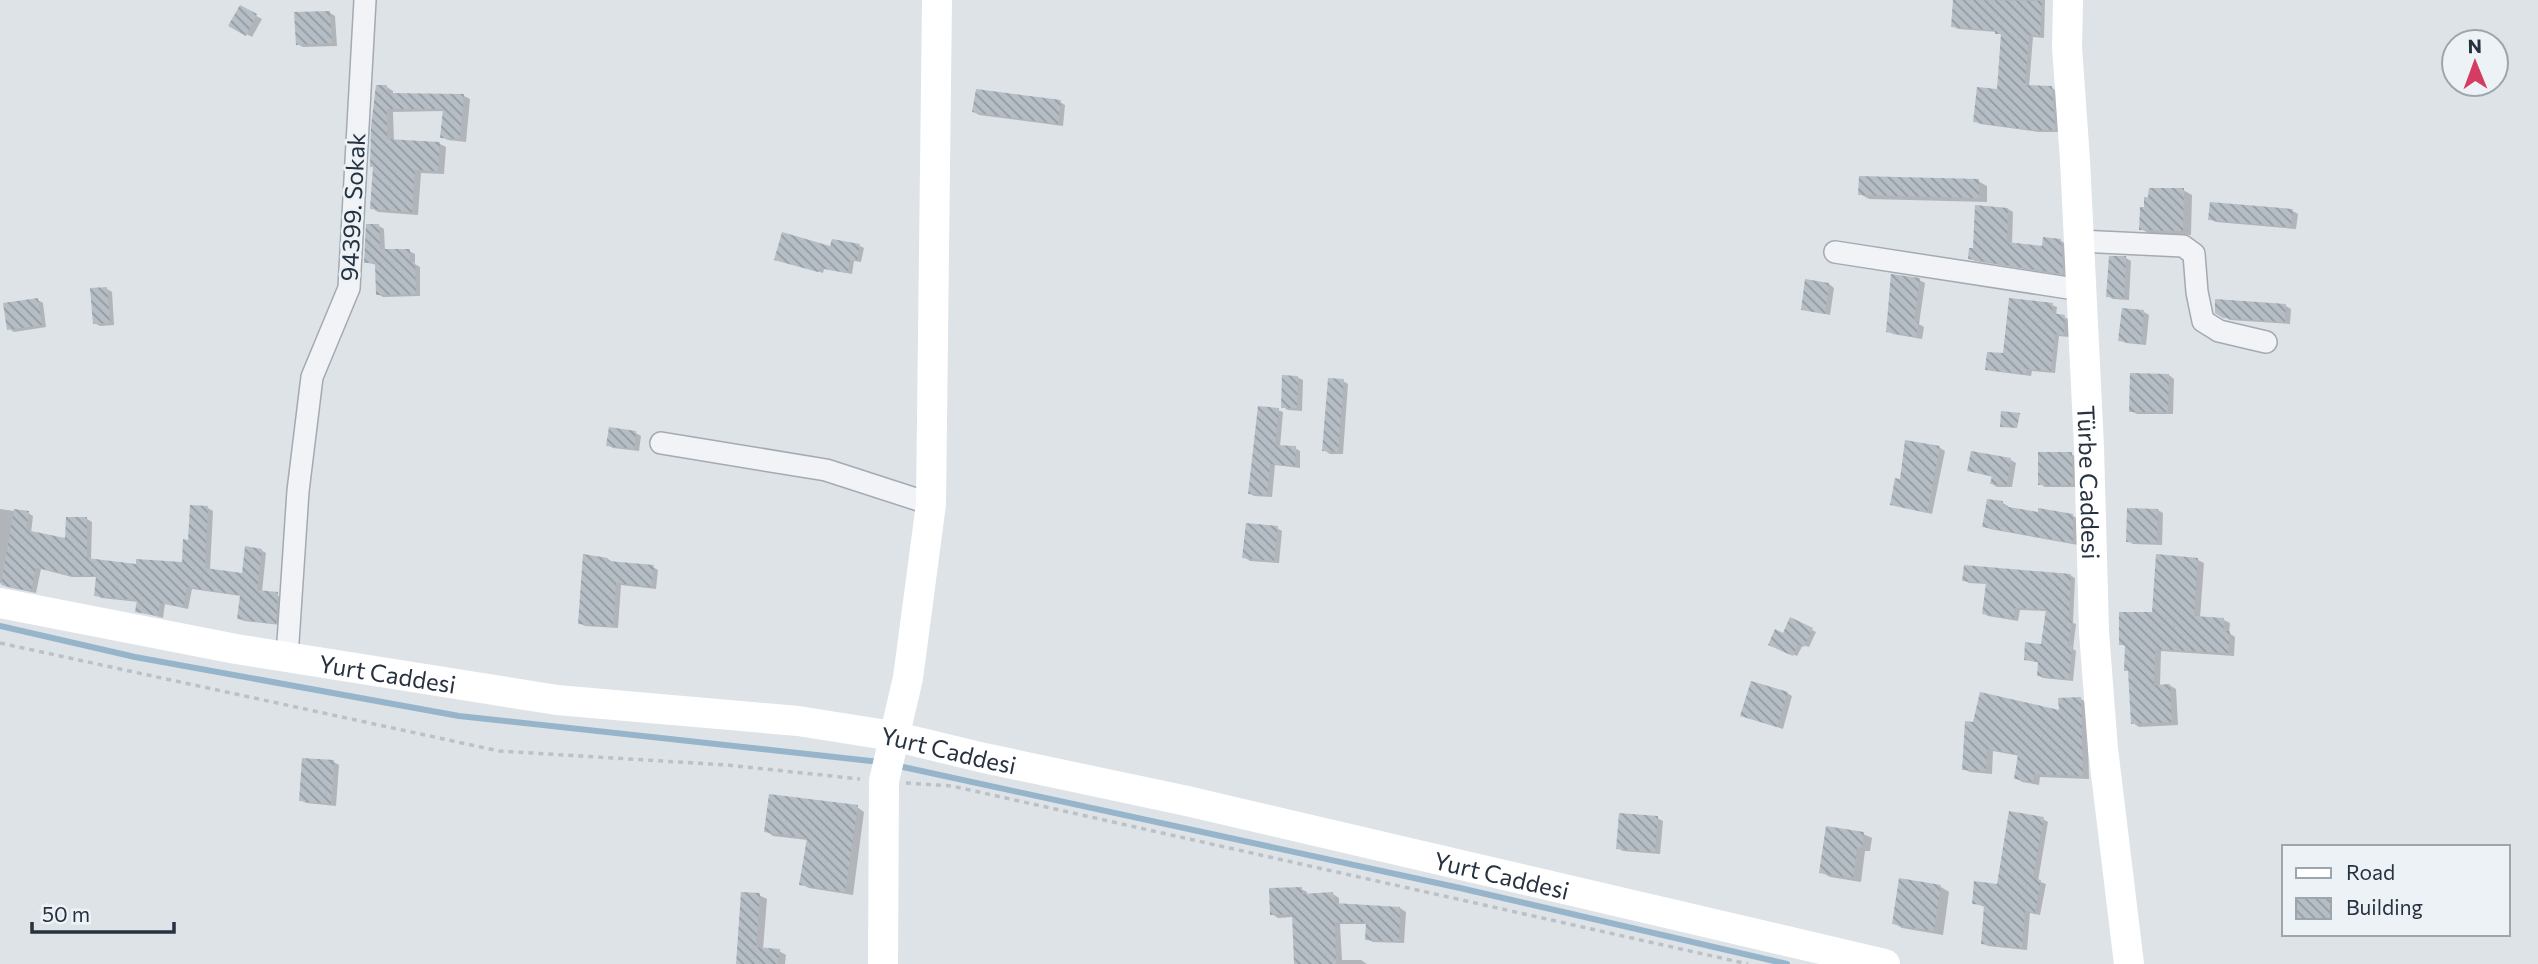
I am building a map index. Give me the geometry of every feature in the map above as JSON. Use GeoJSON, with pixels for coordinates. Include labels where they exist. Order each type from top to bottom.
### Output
{"type":"FeatureCollection","features":[{"type":"Feature","properties":{"kind":"street","name":"94399. Sokak"},"geometry":{"type":"LineString","coordinates":[[287,657],[298,491],[312,377],[349,288],[365,0]]}},
{"type":"Feature","properties":{"kind":"street"},"geometry":{"type":"LineString","coordinates":[[883,964],[884,781],[908,678],[931,504],[937,0]]}},
{"type":"Feature","properties":{"kind":"street","name":"Türbe Caddesi"},"geometry":{"type":"LineString","coordinates":[[2068,0],[2067,47],[2079,241],[2095,658],[2129,964]]}},
{"type":"Feature","properties":{"kind":"street"},"geometry":{"type":"LineString","coordinates":[[2079,241],[2183,246],[2194,254],[2197,265],[2197,292],[2203,321],[2219,331],[2266,342]]}},
{"type":"Feature","properties":{"kind":"street"},"geometry":{"type":"LineString","coordinates":[[1835,252],[2081,290]]}},
{"type":"Feature","properties":{"kind":"street"},"geometry":{"type":"LineString","coordinates":[[661,443],[826,470],[931,504]]}},
{"type":"Feature","properties":{"kind":"street","name":"Yurt Caddesi"},"geometry":{"type":"LineString","coordinates":[[0,603],[287,657],[558,700],[797,721],[893,736],[1214,807],[1885,964]]}},
{"type":"Feature","properties":{"kind":"building"},"geometry":{"type":"Polygon","coordinates":[[[1953,0],[2042,1],[2040,36],[2029,35],[2025,85],[2052,86],[2055,130],[2032,130],[1973,122],[1977,87],[1997,89],[2001,34],[1995,34],[1995,30],[1951,27],[1953,0]]]}},
{"type":"Feature","properties":{"kind":"building"},"geometry":{"type":"Polygon","coordinates":[[[240,5],[257,14],[246,36],[228,26],[240,5]]]}},
{"type":"Feature","properties":{"kind":"building"},"geometry":{"type":"Polygon","coordinates":[[[330,11],[332,43],[296,45],[294,12],[330,11]]]}},
{"type":"Feature","properties":{"kind":"building"},"geometry":{"type":"Polygon","coordinates":[[[376,85],[387,85],[387,93],[464,94],[460,139],[440,138],[443,109],[387,109],[387,139],[440,142],[438,171],[415,170],[412,212],[370,209],[373,167],[370,167],[371,126],[376,85]]]}},
{"type":"Feature","properties":{"kind":"building"},"geometry":{"type":"Polygon","coordinates":[[[976,89],[1061,100],[1058,124],[972,112],[976,89]]]}},
{"type":"Feature","properties":{"kind":"building"},"geometry":{"type":"Polygon","coordinates":[[[1859,176],[1979,179],[1979,198],[1858,195],[1859,176]]]}},
{"type":"Feature","properties":{"kind":"building"},"geometry":{"type":"Polygon","coordinates":[[[2149,188],[2184,188],[2183,231],[2139,230],[2140,207],[2144,207],[2144,197],[2148,197],[2149,188]]]}},
{"type":"Feature","properties":{"kind":"building"},"geometry":{"type":"Polygon","coordinates":[[[2210,202],[2293,209],[2291,227],[2208,220],[2210,202]]]}},
{"type":"Feature","properties":{"kind":"building"},"geometry":{"type":"Polygon","coordinates":[[[1975,205],[2008,208],[2007,242],[2042,246],[2043,237],[2061,239],[2063,274],[1968,259],[1969,248],[1973,248],[1975,205]]]}},
{"type":"Feature","properties":{"kind":"building"},"geometry":{"type":"Polygon","coordinates":[[[366,224],[379,224],[380,249],[410,249],[410,262],[415,262],[416,294],[376,295],[375,263],[364,263],[366,224]]]}},
{"type":"Feature","properties":{"kind":"building"},"geometry":{"type":"Polygon","coordinates":[[[782,232],[830,246],[832,239],[860,244],[857,261],[850,260],[848,273],[819,268],[818,272],[774,260],[782,232]]]}},
{"type":"Feature","properties":{"kind":"building"},"geometry":{"type":"Polygon","coordinates":[[[2109,256],[2126,256],[2124,298],[2106,297],[2109,256]]]}},
{"type":"Feature","properties":{"kind":"building"},"geometry":{"type":"Polygon","coordinates":[[[1891,274],[1920,278],[1914,321],[1919,322],[1916,337],[1886,332],[1891,274]]]}},
{"type":"Feature","properties":{"kind":"building"},"geometry":{"type":"Polygon","coordinates":[[[1805,279],[1829,283],[1825,314],[1801,310],[1805,279]]]}},
{"type":"Feature","properties":{"kind":"building"},"geometry":{"type":"Polygon","coordinates":[[[107,287],[110,323],[93,324],[90,288],[107,287]]]}},
{"type":"Feature","properties":{"kind":"building"},"geometry":{"type":"Polygon","coordinates":[[[38,298],[42,325],[7,330],[3,303],[38,298]]]}},
{"type":"Feature","properties":{"kind":"building"},"geometry":{"type":"Polygon","coordinates":[[[2009,298],[2053,303],[2052,313],[2065,315],[2064,335],[2055,334],[2051,371],[2027,369],[2026,374],[1985,370],[1987,352],[2003,353],[2009,298]]]}},
{"type":"Feature","properties":{"kind":"building"},"geometry":{"type":"Polygon","coordinates":[[[2215,299],[2286,304],[2285,322],[2223,318],[2215,313],[2215,299]]]}},
{"type":"Feature","properties":{"kind":"building"},"geometry":{"type":"Polygon","coordinates":[[[2122,308],[2144,310],[2141,344],[2118,341],[2122,308]]]}},
{"type":"Feature","properties":{"kind":"building"},"geometry":{"type":"Polygon","coordinates":[[[2130,373],[2169,374],[2168,412],[2129,412],[2130,373]]]}},
{"type":"Feature","properties":{"kind":"building"},"geometry":{"type":"Polygon","coordinates":[[[1282,375],[1298,376],[1297,408],[1281,408],[1282,375]]]}},
{"type":"Feature","properties":{"kind":"building"},"geometry":{"type":"Polygon","coordinates":[[[1328,378],[1344,379],[1338,452],[1322,451],[1328,378]]]}},
{"type":"Feature","properties":{"kind":"building"},"geometry":{"type":"Polygon","coordinates":[[[1258,406],[1279,408],[1275,445],[1296,446],[1295,466],[1270,464],[1267,495],[1248,494],[1258,406]]]}},
{"type":"Feature","properties":{"kind":"building"},"geometry":{"type":"Polygon","coordinates":[[[2001,411],[2020,413],[2017,428],[2000,427],[2001,411]]]}},
{"type":"Feature","properties":{"kind":"building"},"geometry":{"type":"Polygon","coordinates":[[[609,427],[636,431],[634,449],[606,446],[609,427]]]}},
{"type":"Feature","properties":{"kind":"building"},"geometry":{"type":"Polygon","coordinates":[[[1905,440],[1940,446],[1927,513],[1890,505],[1895,478],[1900,479],[1905,440]]]}},
{"type":"Feature","properties":{"kind":"building"},"geometry":{"type":"Polygon","coordinates":[[[1971,451],[2011,458],[2007,485],[1990,484],[1992,476],[1967,471],[1971,451]]]}},
{"type":"Feature","properties":{"kind":"building"},"geometry":{"type":"Polygon","coordinates":[[[2038,452],[2072,452],[2073,485],[2038,485],[2038,452]]]}},
{"type":"Feature","properties":{"kind":"building"},"geometry":{"type":"Polygon","coordinates":[[[1987,499],[2003,501],[2003,506],[2073,514],[2073,543],[1982,527],[1987,499]]]}},
{"type":"Feature","properties":{"kind":"building"},"geometry":{"type":"Polygon","coordinates":[[[190,505],[208,506],[205,568],[242,573],[245,546],[262,549],[257,590],[278,592],[276,624],[237,619],[240,595],[187,587],[183,607],[160,603],[158,616],[135,612],[137,600],[94,596],[96,576],[65,575],[36,568],[31,591],[1,585],[14,509],[29,511],[26,530],[65,538],[66,517],[87,517],[87,558],[136,564],[136,559],[182,562],[183,539],[188,540],[190,505]]]}},
{"type":"Feature","properties":{"kind":"building"},"geometry":{"type":"Polygon","coordinates":[[[2127,508],[2158,509],[2157,543],[2126,542],[2127,508]]]}},
{"type":"Feature","properties":{"kind":"building"},"geometry":{"type":"Polygon","coordinates":[[[1246,523],[1278,526],[1274,561],[1242,558],[1246,523]]]}},
{"type":"Feature","properties":{"kind":"building"},"geometry":{"type":"Polygon","coordinates":[[[583,554],[608,558],[608,561],[654,565],[651,587],[616,583],[613,627],[578,624],[583,554]]]}},
{"type":"Feature","properties":{"kind":"building"},"geometry":{"type":"Polygon","coordinates":[[[2156,554],[2198,558],[2194,616],[2224,618],[2223,631],[2230,631],[2228,653],[2155,649],[2154,685],[2170,684],[2172,722],[2131,724],[2128,671],[2124,671],[2125,645],[2119,645],[2119,612],[2152,612],[2156,554]]]}},
{"type":"Feature","properties":{"kind":"building"},"geometry":{"type":"Polygon","coordinates":[[[1964,565],[2071,574],[2069,619],[2072,620],[2068,646],[2072,646],[2069,679],[2037,676],[2038,662],[2024,660],[2025,642],[2041,644],[2046,609],[2015,608],[2014,619],[1982,614],[1986,583],[1962,581],[1964,565]]]}},
{"type":"Feature","properties":{"kind":"building"},"geometry":{"type":"Polygon","coordinates":[[[1790,617],[1813,628],[1804,647],[1798,644],[1793,656],[1768,645],[1775,629],[1783,633],[1790,617]]]}},
{"type":"Feature","properties":{"kind":"building"},"geometry":{"type":"Polygon","coordinates":[[[1751,681],[1788,692],[1777,727],[1740,716],[1751,681]]]}},
{"type":"Feature","properties":{"kind":"building"},"geometry":{"type":"Polygon","coordinates":[[[1980,692],[2059,710],[2058,698],[2081,697],[2083,776],[2034,774],[2033,782],[2014,779],[2018,754],[1987,749],[1986,771],[1962,770],[1965,721],[1973,722],[1980,692]]]}},
{"type":"Feature","properties":{"kind":"building"},"geometry":{"type":"Polygon","coordinates":[[[302,758],[334,760],[331,804],[299,801],[302,758]]]}},
{"type":"Feature","properties":{"kind":"building"},"geometry":{"type":"Polygon","coordinates":[[[769,794],[858,805],[845,892],[799,885],[807,838],[764,832],[769,794]]]}},
{"type":"Feature","properties":{"kind":"building"},"geometry":{"type":"Polygon","coordinates":[[[2009,811],[2044,817],[2033,878],[2041,880],[2035,913],[2025,911],[2022,948],[1981,944],[1984,905],[1972,904],[1974,881],[1997,884],[2009,811]]]}},
{"type":"Feature","properties":{"kind":"building"},"geometry":{"type":"Polygon","coordinates":[[[1619,813],[1658,816],[1655,852],[1616,849],[1619,813]]]}},
{"type":"Feature","properties":{"kind":"building"},"geometry":{"type":"Polygon","coordinates":[[[1826,826],[1864,832],[1862,848],[1857,847],[1853,878],[1819,873],[1826,826]]]}},
{"type":"Feature","properties":{"kind":"building"},"geometry":{"type":"Polygon","coordinates":[[[1899,878],[1941,885],[1934,931],[1892,924],[1899,878]]]}},
{"type":"Feature","properties":{"kind":"building"},"geometry":{"type":"Polygon","coordinates":[[[1302,887],[1302,894],[1333,892],[1334,903],[1400,907],[1399,941],[1365,940],[1366,922],[1335,922],[1336,964],[1294,964],[1292,914],[1270,915],[1269,888],[1302,887]]]}},
{"type":"Feature","properties":{"kind":"building"},"geometry":{"type":"Polygon","coordinates":[[[741,892],[760,893],[756,947],[780,949],[778,964],[736,964],[741,892]]]}},
{"type":"Feature","properties":{"kind":"waterway"},"geometry":{"type":"LineString","coordinates":[[0,626],[135,657],[459,716],[880,762]]}},
{"type":"Feature","properties":{"kind":"waterway"},"geometry":{"type":"LineString","coordinates":[[894,765],[1460,888],[1787,964]]}}]}
